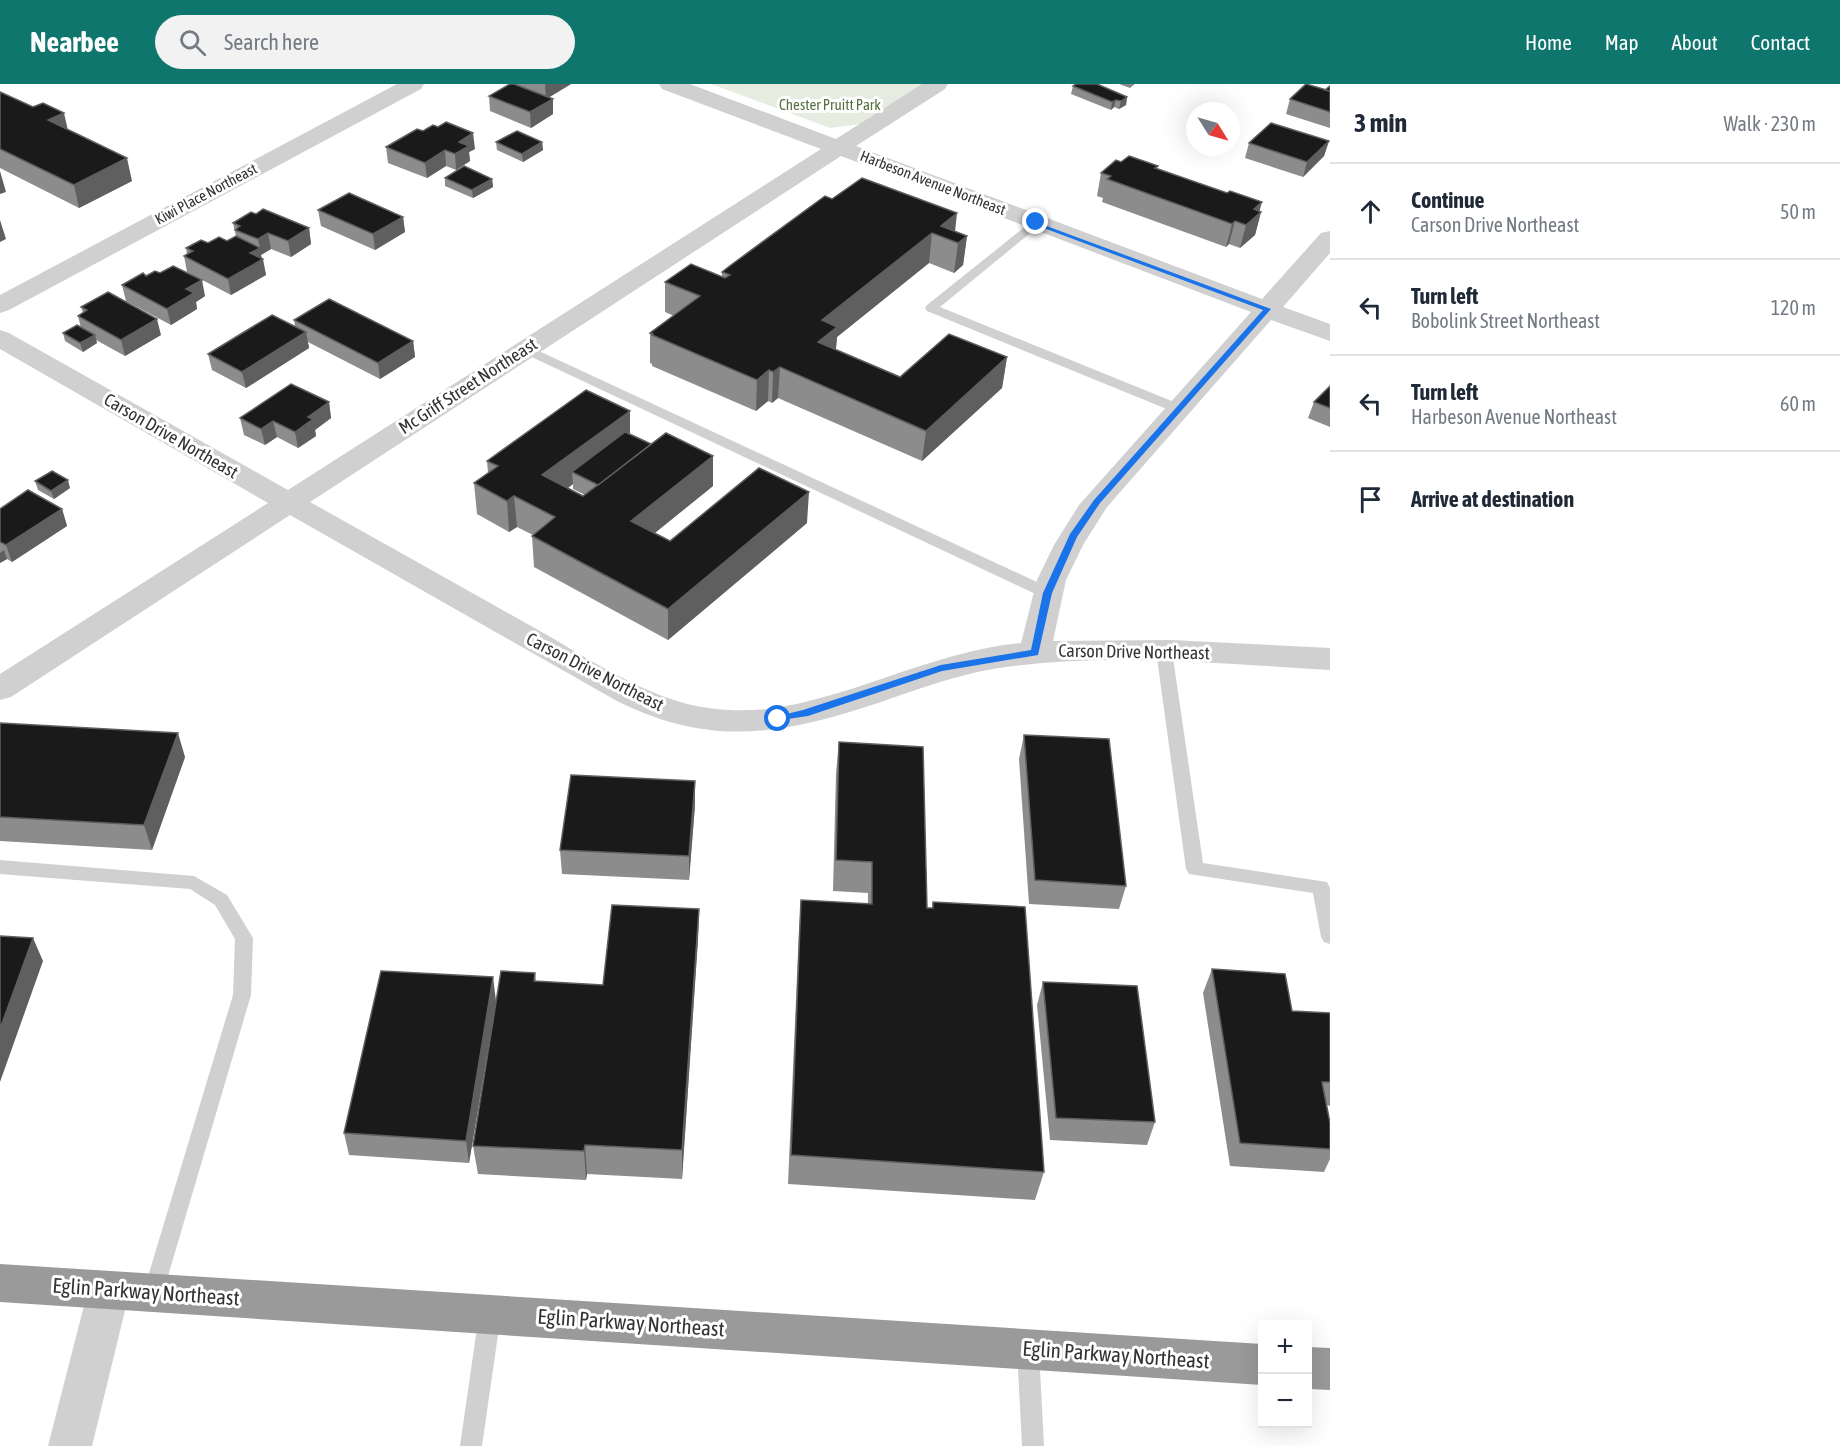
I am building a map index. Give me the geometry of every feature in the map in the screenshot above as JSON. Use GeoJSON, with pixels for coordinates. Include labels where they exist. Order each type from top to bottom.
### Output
{"type":"FeatureCollection","features":[{"type":"Feature","properties":{"kind":"highway","name":"Eglin Parkway Northeast"},"geometry":{"type":"LineString","coordinates":[[0,1282],[1258,1365]]}},
{"type":"Feature","properties":{"kind":"highway"},"geometry":{"type":"LineString","coordinates":[[1312,1368],[1330,1369]]}},
{"type":"Feature","properties":{"kind":"street","name":"Kiwi Place Northeast"},"geometry":{"type":"LineString","coordinates":[[0,305],[413,84]]}},
{"type":"Feature","properties":{"kind":"street","name":"Harbeson Avenue Northeast"},"geometry":{"type":"LineString","coordinates":[[670,84],[1330,333]]}},
{"type":"Feature","properties":{"kind":"street","name":"Mc Griff Street Northeast"},"geometry":{"type":"LineString","coordinates":[[5,679],[288,502],[937,84]]}},
{"type":"Feature","properties":{"kind":"street"},"geometry":{"type":"LineString","coordinates":[[1035,653],[1047,593],[1073,536],[1097,501],[1330,238]]}},
{"type":"Feature","properties":{"kind":"street","name":"Carson Drive Northeast"},"geometry":{"type":"LineString","coordinates":[[0,339],[586,671],[644,701],[669,710],[737,722],[778,719],[804,713],[941,668],[1065,650],[1164,651],[1330,659]]}},
{"type":"Feature","properties":{"kind":"street"},"geometry":{"type":"LineString","coordinates":[[70,1446],[109,1290]]}},
{"type":"Feature","properties":{"kind":"lane"},"geometry":{"type":"LineString","coordinates":[[1036,222],[931,308],[1179,409]]}},
{"type":"Feature","properties":{"kind":"lane"},"geometry":{"type":"LineString","coordinates":[[526,349],[1047,593]]}},
{"type":"Feature","properties":{"kind":"lane"},"geometry":{"type":"LineString","coordinates":[[1164,651],[1195,869],[1321,886],[1330,937]]}},
{"type":"Feature","properties":{"kind":"lane"},"geometry":{"type":"LineString","coordinates":[[0,867],[194,883],[221,900],[244,938],[242,995],[153,1293]]}},
{"type":"Feature","properties":{"kind":"lane"},"geometry":{"type":"LineString","coordinates":[[471,1446],[490,1314]]}},
{"type":"Feature","properties":{"kind":"lane"},"geometry":{"type":"LineString","coordinates":[[1028,1350],[1033,1446]]}},
{"type":"Feature","properties":{"kind":"green space","name":"Chester Pruitt Park"},"geometry":{"type":"Polygon","coordinates":[[[711,84],[923,84],[860,124],[830,128],[711,84]]]}},
{"type":"Feature","properties":{"kind":"building"},"geometry":{"type":"Polygon","coordinates":[[[510,84],[553,99],[530,112],[489,96],[510,84]]]}},
{"type":"Feature","properties":{"kind":"building"},"geometry":{"type":"Polygon","coordinates":[[[1097,84],[1127,97],[1121,101],[1112,102],[1073,86],[1097,84]]]}},
{"type":"Feature","properties":{"kind":"building"},"geometry":{"type":"Polygon","coordinates":[[[1306,84],[1330,91],[1330,112],[1290,99],[1306,84]]]}},
{"type":"Feature","properties":{"kind":"building"},"geometry":{"type":"Polygon","coordinates":[[[0,92],[33,107],[43,103],[64,113],[48,120],[127,158],[74,185],[0,149],[0,92]]]}},
{"type":"Feature","properties":{"kind":"building"},"geometry":{"type":"Polygon","coordinates":[[[446,122],[473,133],[459,142],[469,146],[455,154],[445,150],[425,163],[386,147],[417,129],[423,131],[433,125],[438,127],[446,122]]]}},
{"type":"Feature","properties":{"kind":"building"},"geometry":{"type":"Polygon","coordinates":[[[1271,123],[1329,141],[1307,162],[1249,143],[1271,123]]]}},
{"type":"Feature","properties":{"kind":"building"},"geometry":{"type":"Polygon","coordinates":[[[517,131],[542,142],[522,154],[496,142],[517,131]]]}},
{"type":"Feature","properties":{"kind":"building"},"geometry":{"type":"Polygon","coordinates":[[[1129,156],[1158,166],[1155,168],[1227,193],[1230,191],[1262,202],[1254,209],[1261,212],[1246,225],[1235,221],[1232,224],[1107,179],[1111,176],[1101,173],[1116,160],[1121,162],[1129,156]]]}},
{"type":"Feature","properties":{"kind":"building"},"geometry":{"type":"Polygon","coordinates":[[[464,166],[492,179],[472,190],[445,178],[464,166]]]}},
{"type":"Feature","properties":{"kind":"building"},"geometry":{"type":"Polygon","coordinates":[[[862,178],[957,213],[941,226],[967,236],[958,243],[932,233],[822,320],[837,327],[818,342],[900,377],[949,334],[1007,357],[926,431],[780,367],[773,372],[769,370],[757,380],[650,333],[700,296],[665,282],[691,264],[725,278],[730,275],[722,272],[825,196],[832,199],[862,178]]]}},
{"type":"Feature","properties":{"kind":"building"},"geometry":{"type":"Polygon","coordinates":[[[349,193],[403,217],[373,234],[318,210],[349,193]]]}},
{"type":"Feature","properties":{"kind":"building"},"geometry":{"type":"Polygon","coordinates":[[[263,209],[309,228],[288,241],[268,233],[258,239],[235,230],[240,226],[233,223],[251,212],[256,214],[263,209]]]}},
{"type":"Feature","properties":{"kind":"building"},"geometry":{"type":"Polygon","coordinates":[[[236,236],[260,248],[250,253],[263,259],[228,279],[184,256],[193,251],[186,248],[201,240],[208,243],[219,237],[227,241],[236,236]]]}},
{"type":"Feature","properties":{"kind":"building"},"geometry":{"type":"Polygon","coordinates":[[[173,266],[202,280],[186,289],[194,293],[167,309],[122,285],[143,273],[146,276],[155,271],[160,273],[173,266]]]}},
{"type":"Feature","properties":{"kind":"building"},"geometry":{"type":"Polygon","coordinates":[[[108,292],[157,319],[121,340],[78,316],[87,310],[81,307],[108,292]]]}},
{"type":"Feature","properties":{"kind":"building"},"geometry":{"type":"Polygon","coordinates":[[[329,299],[413,341],[378,363],[294,320],[329,299]]]}},
{"type":"Feature","properties":{"kind":"building"},"geometry":{"type":"Polygon","coordinates":[[[272,315],[306,332],[242,372],[208,354],[272,315]]]}},
{"type":"Feature","properties":{"kind":"building"},"geometry":{"type":"Polygon","coordinates":[[[77,325],[95,335],[80,343],[63,333],[77,325]]]}},
{"type":"Feature","properties":{"kind":"building"},"geometry":{"type":"Polygon","coordinates":[[[291,384],[329,402],[308,417],[313,419],[295,432],[273,421],[261,429],[240,418],[291,384]]]}},
{"type":"Feature","properties":{"kind":"building"},"geometry":{"type":"Polygon","coordinates":[[[1330,386],[1330,408],[1314,402],[1330,386]]]}},
{"type":"Feature","properties":{"kind":"building"},"geometry":{"type":"Polygon","coordinates":[[[586,390],[630,411],[542,475],[583,496],[666,433],[713,456],[631,521],[670,541],[759,468],[809,492],[668,609],[532,536],[555,517],[514,496],[507,501],[474,483],[498,466],[487,461],[586,390]]]}},
{"type":"Feature","properties":{"kind":"building"},"geometry":{"type":"Polygon","coordinates":[[[625,432],[651,444],[598,485],[572,472],[625,432]]]}},
{"type":"Feature","properties":{"kind":"building"},"geometry":{"type":"Polygon","coordinates":[[[52,471],[68,480],[51,491],[35,481],[52,471]]]}},
{"type":"Feature","properties":{"kind":"building"},"geometry":{"type":"Polygon","coordinates":[[[28,490],[62,509],[6,545],[0,542],[0,509],[28,490]]]}},
{"type":"Feature","properties":{"kind":"building"},"geometry":{"type":"Polygon","coordinates":[[[0,723],[178,733],[144,825],[0,817],[0,723]]]}},
{"type":"Feature","properties":{"kind":"building"},"geometry":{"type":"Polygon","coordinates":[[[1024,735],[1109,739],[1126,886],[1035,880],[1024,735]]]}},
{"type":"Feature","properties":{"kind":"building"},"geometry":{"type":"Polygon","coordinates":[[[839,742],[923,747],[927,908],[933,908],[933,902],[1025,907],[1044,1172],[791,1155],[801,900],[872,904],[872,862],[836,860],[839,742]]]}},
{"type":"Feature","properties":{"kind":"building"},"geometry":{"type":"Polygon","coordinates":[[[571,775],[695,781],[689,856],[560,850],[571,775]]]}},
{"type":"Feature","properties":{"kind":"building"},"geometry":{"type":"Polygon","coordinates":[[[612,905],[699,909],[682,1150],[585,1145],[584,1151],[473,1146],[501,971],[535,973],[534,981],[603,985],[612,905]]]}},
{"type":"Feature","properties":{"kind":"building"},"geometry":{"type":"Polygon","coordinates":[[[0,936],[33,938],[0,1029],[0,936]]]}},
{"type":"Feature","properties":{"kind":"building"},"geometry":{"type":"Polygon","coordinates":[[[1212,969],[1285,974],[1292,1011],[1330,1013],[1330,1082],[1322,1082],[1330,1123],[1330,1149],[1240,1143],[1212,969]]]}},
{"type":"Feature","properties":{"kind":"building"},"geometry":{"type":"Polygon","coordinates":[[[381,971],[493,977],[466,1141],[344,1133],[381,971]]]}},
{"type":"Feature","properties":{"kind":"building"},"geometry":{"type":"Polygon","coordinates":[[[1043,982],[1137,986],[1155,1122],[1056,1118],[1043,982]]]}},
{"type":"Feature","properties":{"kind":"route"},"geometry":{"type":"LineString","coordinates":[[778,719],[804,713],[941,668],[1035,653],[1047,593],[1057,566],[1073,536],[1097,501],[1267,309],[1036,222]]}}]}
